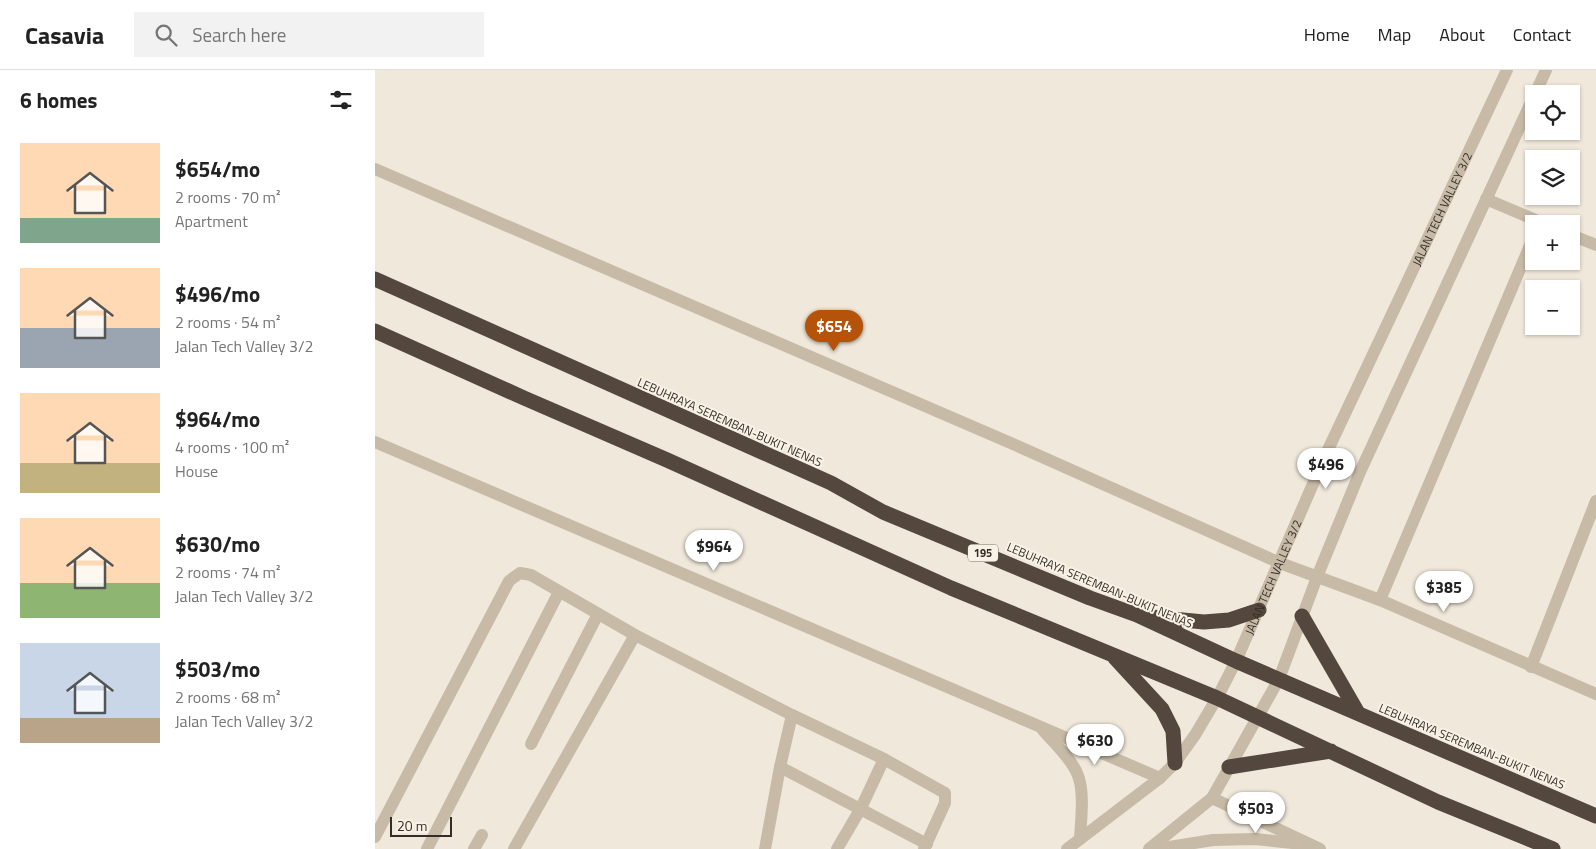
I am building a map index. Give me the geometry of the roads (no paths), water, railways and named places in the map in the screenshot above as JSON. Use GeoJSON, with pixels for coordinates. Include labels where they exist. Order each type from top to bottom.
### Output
{"type":"FeatureCollection","features":[{"type":"Feature","properties":{"kind":"highway","name":"LEBUHRAYA SEREMBAN-BUKIT NENAS"},"geometry":{"type":"LineString","coordinates":[[375,279],[831,483],[883,512],[1090,598],[1137,615],[1236,661],[1596,816]]}},
{"type":"Feature","properties":{"kind":"highway"},"geometry":{"type":"LineString","coordinates":[[375,331],[951,588],[1217,698],[1438,802],[1553,849]]}},
{"type":"Feature","properties":{"kind":"highway"},"geometry":{"type":"LineString","coordinates":[[1137,615],[1204,622],[1229,620],[1259,610]]}},
{"type":"Feature","properties":{"kind":"highway"},"geometry":{"type":"LineString","coordinates":[[1302,616],[1358,713]]}},
{"type":"Feature","properties":{"kind":"highway"},"geometry":{"type":"LineString","coordinates":[[1111,654],[1161,709],[1173,731],[1175,763]]}},
{"type":"Feature","properties":{"kind":"highway"},"geometry":{"type":"LineString","coordinates":[[1229,767],[1331,751]]}},
{"type":"Feature","properties":{"kind":"street","name":"JALAN TECH VALLEY 3/2"},"geometry":{"type":"LineString","coordinates":[[1067,849],[1160,778],[1175,763],[1195,735],[1217,698],[1280,564],[1326,454],[1507,70]]}},
{"type":"Feature","properties":{"kind":"street"},"geometry":{"type":"LineString","coordinates":[[1539,85],[1546,70]]}},
{"type":"Feature","properties":{"kind":"street"},"geometry":{"type":"LineString","coordinates":[[1149,849],[1212,798],[1279,679],[1317,577],[1360,472],[1525,114]]}},
{"type":"Feature","properties":{"kind":"street"},"geometry":{"type":"LineString","coordinates":[[375,169],[1004,440],[1280,564],[1381,600],[1596,694]]}},
{"type":"Feature","properties":{"kind":"street"},"geometry":{"type":"LineString","coordinates":[[1486,199],[1525,216]]}},
{"type":"Feature","properties":{"kind":"street"},"geometry":{"type":"LineString","coordinates":[[1580,239],[1596,245]]}},
{"type":"Feature","properties":{"kind":"street"},"geometry":{"type":"LineString","coordinates":[[1381,600],[1525,257]]}},
{"type":"Feature","properties":{"kind":"street"},"geometry":{"type":"LineString","coordinates":[[375,442],[1160,778]]}},
{"type":"Feature","properties":{"kind":"street"},"geometry":{"type":"LineString","coordinates":[[1531,667],[1596,501]]}},
{"type":"Feature","properties":{"kind":"street"},"geometry":{"type":"LineString","coordinates":[[375,837],[509,581],[520,573],[531,576],[635,635],[792,715],[885,759],[945,793],[945,803],[926,846],[861,808],[780,767]]}},
{"type":"Feature","properties":{"kind":"street"},"geometry":{"type":"LineString","coordinates":[[427,849],[559,592]]}},
{"type":"Feature","properties":{"kind":"street"},"geometry":{"type":"LineString","coordinates":[[531,744],[598,614]]}},
{"type":"Feature","properties":{"kind":"street"},"geometry":{"type":"LineString","coordinates":[[514,849],[635,635]]}},
{"type":"Feature","properties":{"kind":"street"},"geometry":{"type":"LineString","coordinates":[[765,849],[792,715]]}},
{"type":"Feature","properties":{"kind":"street"},"geometry":{"type":"LineString","coordinates":[[1041,728],[1062,751],[1077,773],[1083,801],[1080,839]]}},
{"type":"Feature","properties":{"kind":"street"},"geometry":{"type":"LineString","coordinates":[[837,849],[861,808],[885,759]]}},
{"type":"Feature","properties":{"kind":"street"},"geometry":{"type":"LineString","coordinates":[[1212,798],[1316,847]]}},
{"type":"Feature","properties":{"kind":"street"},"geometry":{"type":"LineString","coordinates":[[474,849],[482,835]]}},
{"type":"Feature","properties":{"kind":"street"},"geometry":{"type":"LineString","coordinates":[[1157,849],[1213,840],[1255,839],[1316,847]]}}]}
